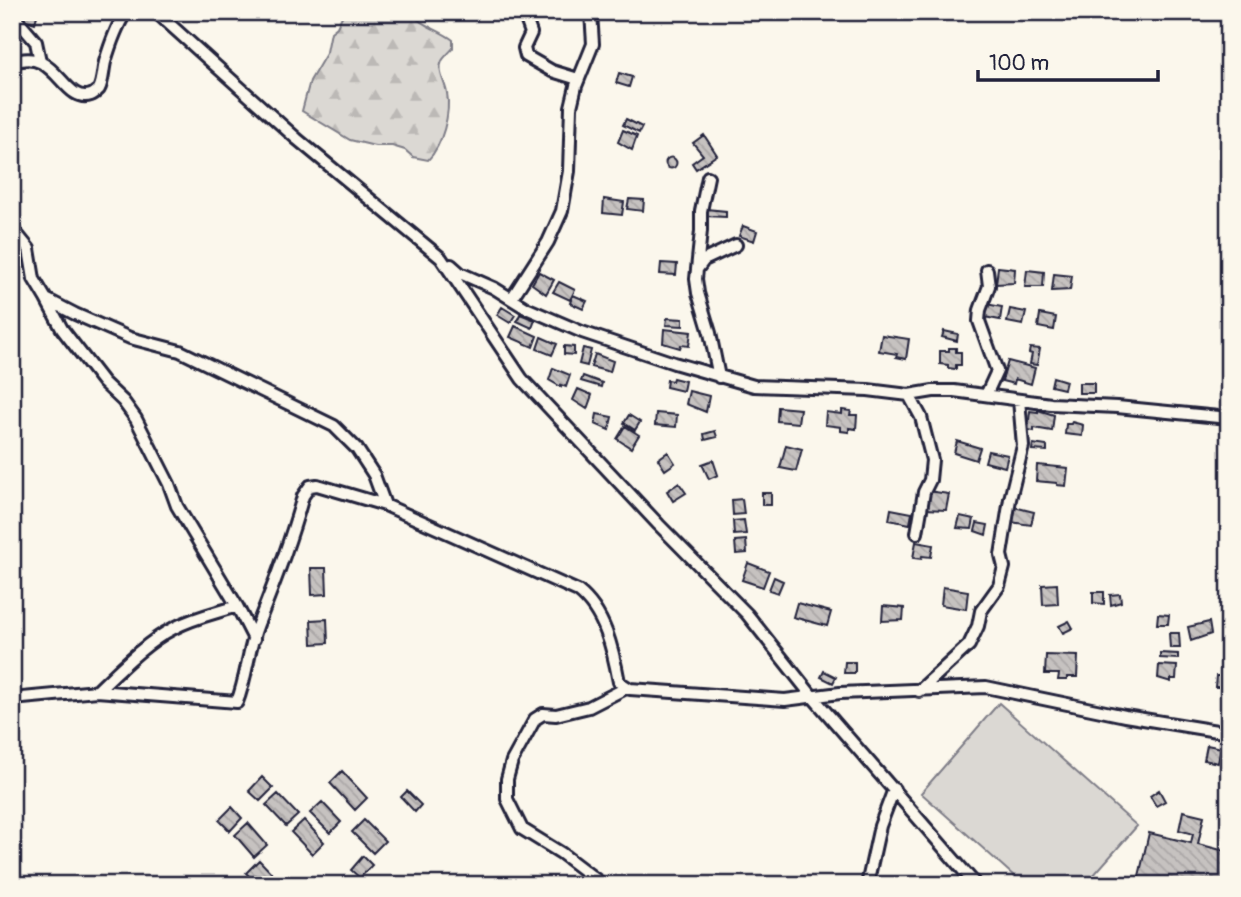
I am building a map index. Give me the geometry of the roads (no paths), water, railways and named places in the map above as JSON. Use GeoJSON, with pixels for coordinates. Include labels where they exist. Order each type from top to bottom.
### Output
{"type":"FeatureCollection","features":[{"type":"Feature","properties":{"kind":"street"},"geometry":{"type":"LineString","coordinates":[[12,63],[25,58],[40,61],[80,95],[94,94],[101,85],[111,44],[127,12]]}},
{"type":"Feature","properties":{"kind":"street"},"geometry":{"type":"LineString","coordinates":[[156,12],[297,139],[460,273],[512,298],[526,308],[582,332],[754,386],[868,390],[909,395],[933,391],[1229,418]]}},
{"type":"Feature","properties":{"kind":"street"},"geometry":{"type":"LineString","coordinates":[[520,12],[531,33],[524,48],[526,56],[552,71],[578,79]]}},
{"type":"Feature","properties":{"kind":"street"},"geometry":{"type":"LineString","coordinates":[[512,298],[548,242],[562,211],[569,171],[571,107],[578,79],[593,44],[591,12]]}},
{"type":"Feature","properties":{"kind":"street"},"geometry":{"type":"LineString","coordinates":[[12,15],[36,42],[40,61]]}},
{"type":"Feature","properties":{"kind":"street"},"geometry":{"type":"LineString","coordinates":[[708,177],[701,211],[696,271],[698,293],[719,377]]}},
{"type":"Feature","properties":{"kind":"street"},"geometry":{"type":"LineString","coordinates":[[12,228],[29,249],[34,279],[62,329],[136,419],[184,519],[254,639]]}},
{"type":"Feature","properties":{"kind":"street"},"geometry":{"type":"LineString","coordinates":[[696,271],[704,260],[736,245]]}},
{"type":"Feature","properties":{"kind":"street"},"geometry":{"type":"LineString","coordinates":[[441,258],[522,379],[747,614],[812,696],[976,885]]}},
{"type":"Feature","properties":{"kind":"street"},"geometry":{"type":"LineString","coordinates":[[986,395],[997,371],[979,321],[989,286],[987,270]]}},
{"type":"Feature","properties":{"kind":"street"},"geometry":{"type":"LineString","coordinates":[[46,299],[130,338],[180,351],[334,426],[357,449],[374,475],[385,505]]}},
{"type":"Feature","properties":{"kind":"street"},"geometry":{"type":"LineString","coordinates":[[909,395],[926,429],[932,460],[917,533]]}},
{"type":"Feature","properties":{"kind":"street"},"geometry":{"type":"LineString","coordinates":[[919,691],[969,645],[978,626],[981,611],[999,586],[1004,566],[1001,555],[1009,506],[1023,446],[1019,400]]}},
{"type":"Feature","properties":{"kind":"street"},"geometry":{"type":"LineString","coordinates":[[12,699],[97,691],[237,702],[243,689],[254,639],[305,490],[317,485],[385,505],[578,591],[588,599],[607,632],[619,682],[626,688]]}},
{"type":"Feature","properties":{"kind":"street"},"geometry":{"type":"LineString","coordinates":[[97,691],[173,628],[202,615],[237,606]]}},
{"type":"Feature","properties":{"kind":"street"},"geometry":{"type":"LineString","coordinates":[[603,885],[561,853],[522,829],[507,799],[507,779],[512,761],[535,719],[543,714],[556,715],[589,707],[626,688],[757,700],[785,700],[812,696],[986,687],[1148,721],[1229,733]]}},
{"type":"Feature","properties":{"kind":"street"},"geometry":{"type":"LineString","coordinates":[[867,885],[880,826],[894,789]]}}]}
